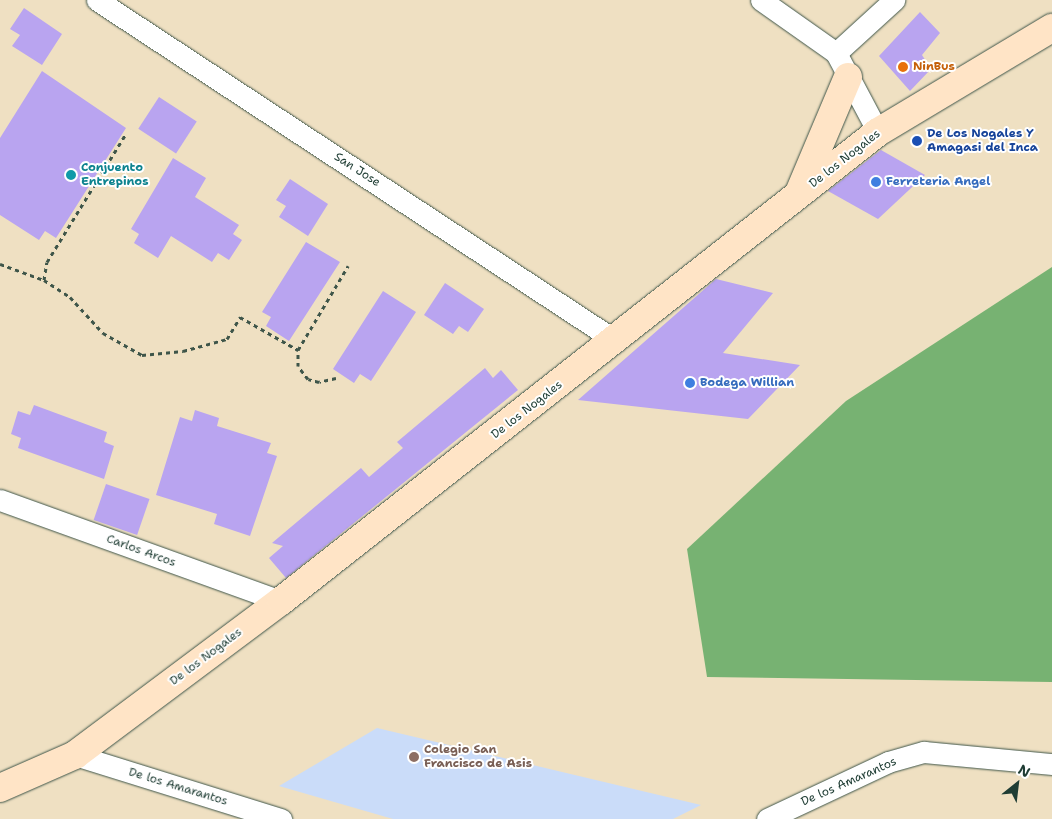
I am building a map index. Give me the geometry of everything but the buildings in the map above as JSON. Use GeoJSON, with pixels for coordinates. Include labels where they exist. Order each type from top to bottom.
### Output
{"type":"FeatureCollection","features":[{"type":"Feature","properties":{"kind":"street","name":"San Jose"},"geometry":{"type":"LineString","coordinates":[[97,0],[616,341]]}},
{"type":"Feature","properties":{"kind":"street"},"geometry":{"type":"LineString","coordinates":[[761,0],[842,65],[878,132]]}},
{"type":"Feature","properties":{"kind":"street"},"geometry":{"type":"LineString","coordinates":[[798,195],[842,65],[894,0]]}},
{"type":"Feature","properties":{"kind":"street","name":"De los Nogales"},"geometry":{"type":"LineString","coordinates":[[0,788],[75,755],[281,601],[616,341],[878,132],[1052,28]]}},
{"type":"Feature","properties":{"kind":"street","name":"Carlos Arcos"},"geometry":{"type":"LineString","coordinates":[[0,500],[281,601]]}},
{"type":"Feature","properties":{"kind":"street","name":"De los Amarantos"},"geometry":{"type":"LineString","coordinates":[[767,819],[888,762],[924,752],[1052,764]]}},
{"type":"Feature","properties":{"kind":"street","name":"De los Amarantos"},"geometry":{"type":"LineString","coordinates":[[75,755],[281,819]]}},
{"type":"Feature","properties":{"kind":"path"},"geometry":{"type":"LineString","coordinates":[[44,280],[47,262],[125,135]]}},
{"type":"Feature","properties":{"kind":"path"},"geometry":{"type":"LineString","coordinates":[[0,264],[44,280],[70,297],[103,333],[142,355],[183,351],[227,339],[240,317],[298,350]]}},
{"type":"Feature","properties":{"kind":"path"},"geometry":{"type":"LineString","coordinates":[[336,378],[319,382],[308,379],[298,366],[298,350],[348,266]]}},
{"type":"Feature","properties":{"kind":"shaded area","name":"Colegio San Francisco de Asis"},"geometry":{"type":"Polygon","coordinates":[[[377,728],[701,805],[673,819],[393,819],[279,786],[377,728]]]}},
{"type":"Feature","properties":{"kind":"green space"},"geometry":{"type":"Polygon","coordinates":[[[1052,267],[1052,682],[707,677],[687,549],[846,401],[1052,267]]]}},
{"type":"Feature","properties":{"kind":"place","name":"NinBus"},"geometry":{"type":"Point","coordinates":[903,67]}},
{"type":"Feature","properties":{"kind":"place","name":"De Los Nogales Y Amagasi del Inca"},"geometry":{"type":"Point","coordinates":[917,141]}},
{"type":"Feature","properties":{"kind":"place","name":"Conjuento Entrepinos"},"geometry":{"type":"Point","coordinates":[71,175]}},
{"type":"Feature","properties":{"kind":"place","name":"Ferreteria Angel"},"geometry":{"type":"Point","coordinates":[876,182]}},
{"type":"Feature","properties":{"kind":"place","name":"Bodega Willian"},"geometry":{"type":"Point","coordinates":[690,383]}},
{"type":"Feature","properties":{"kind":"place","name":"Colegio San Francisco de Asis"},"geometry":{"type":"Point","coordinates":[414,757]}}]}
